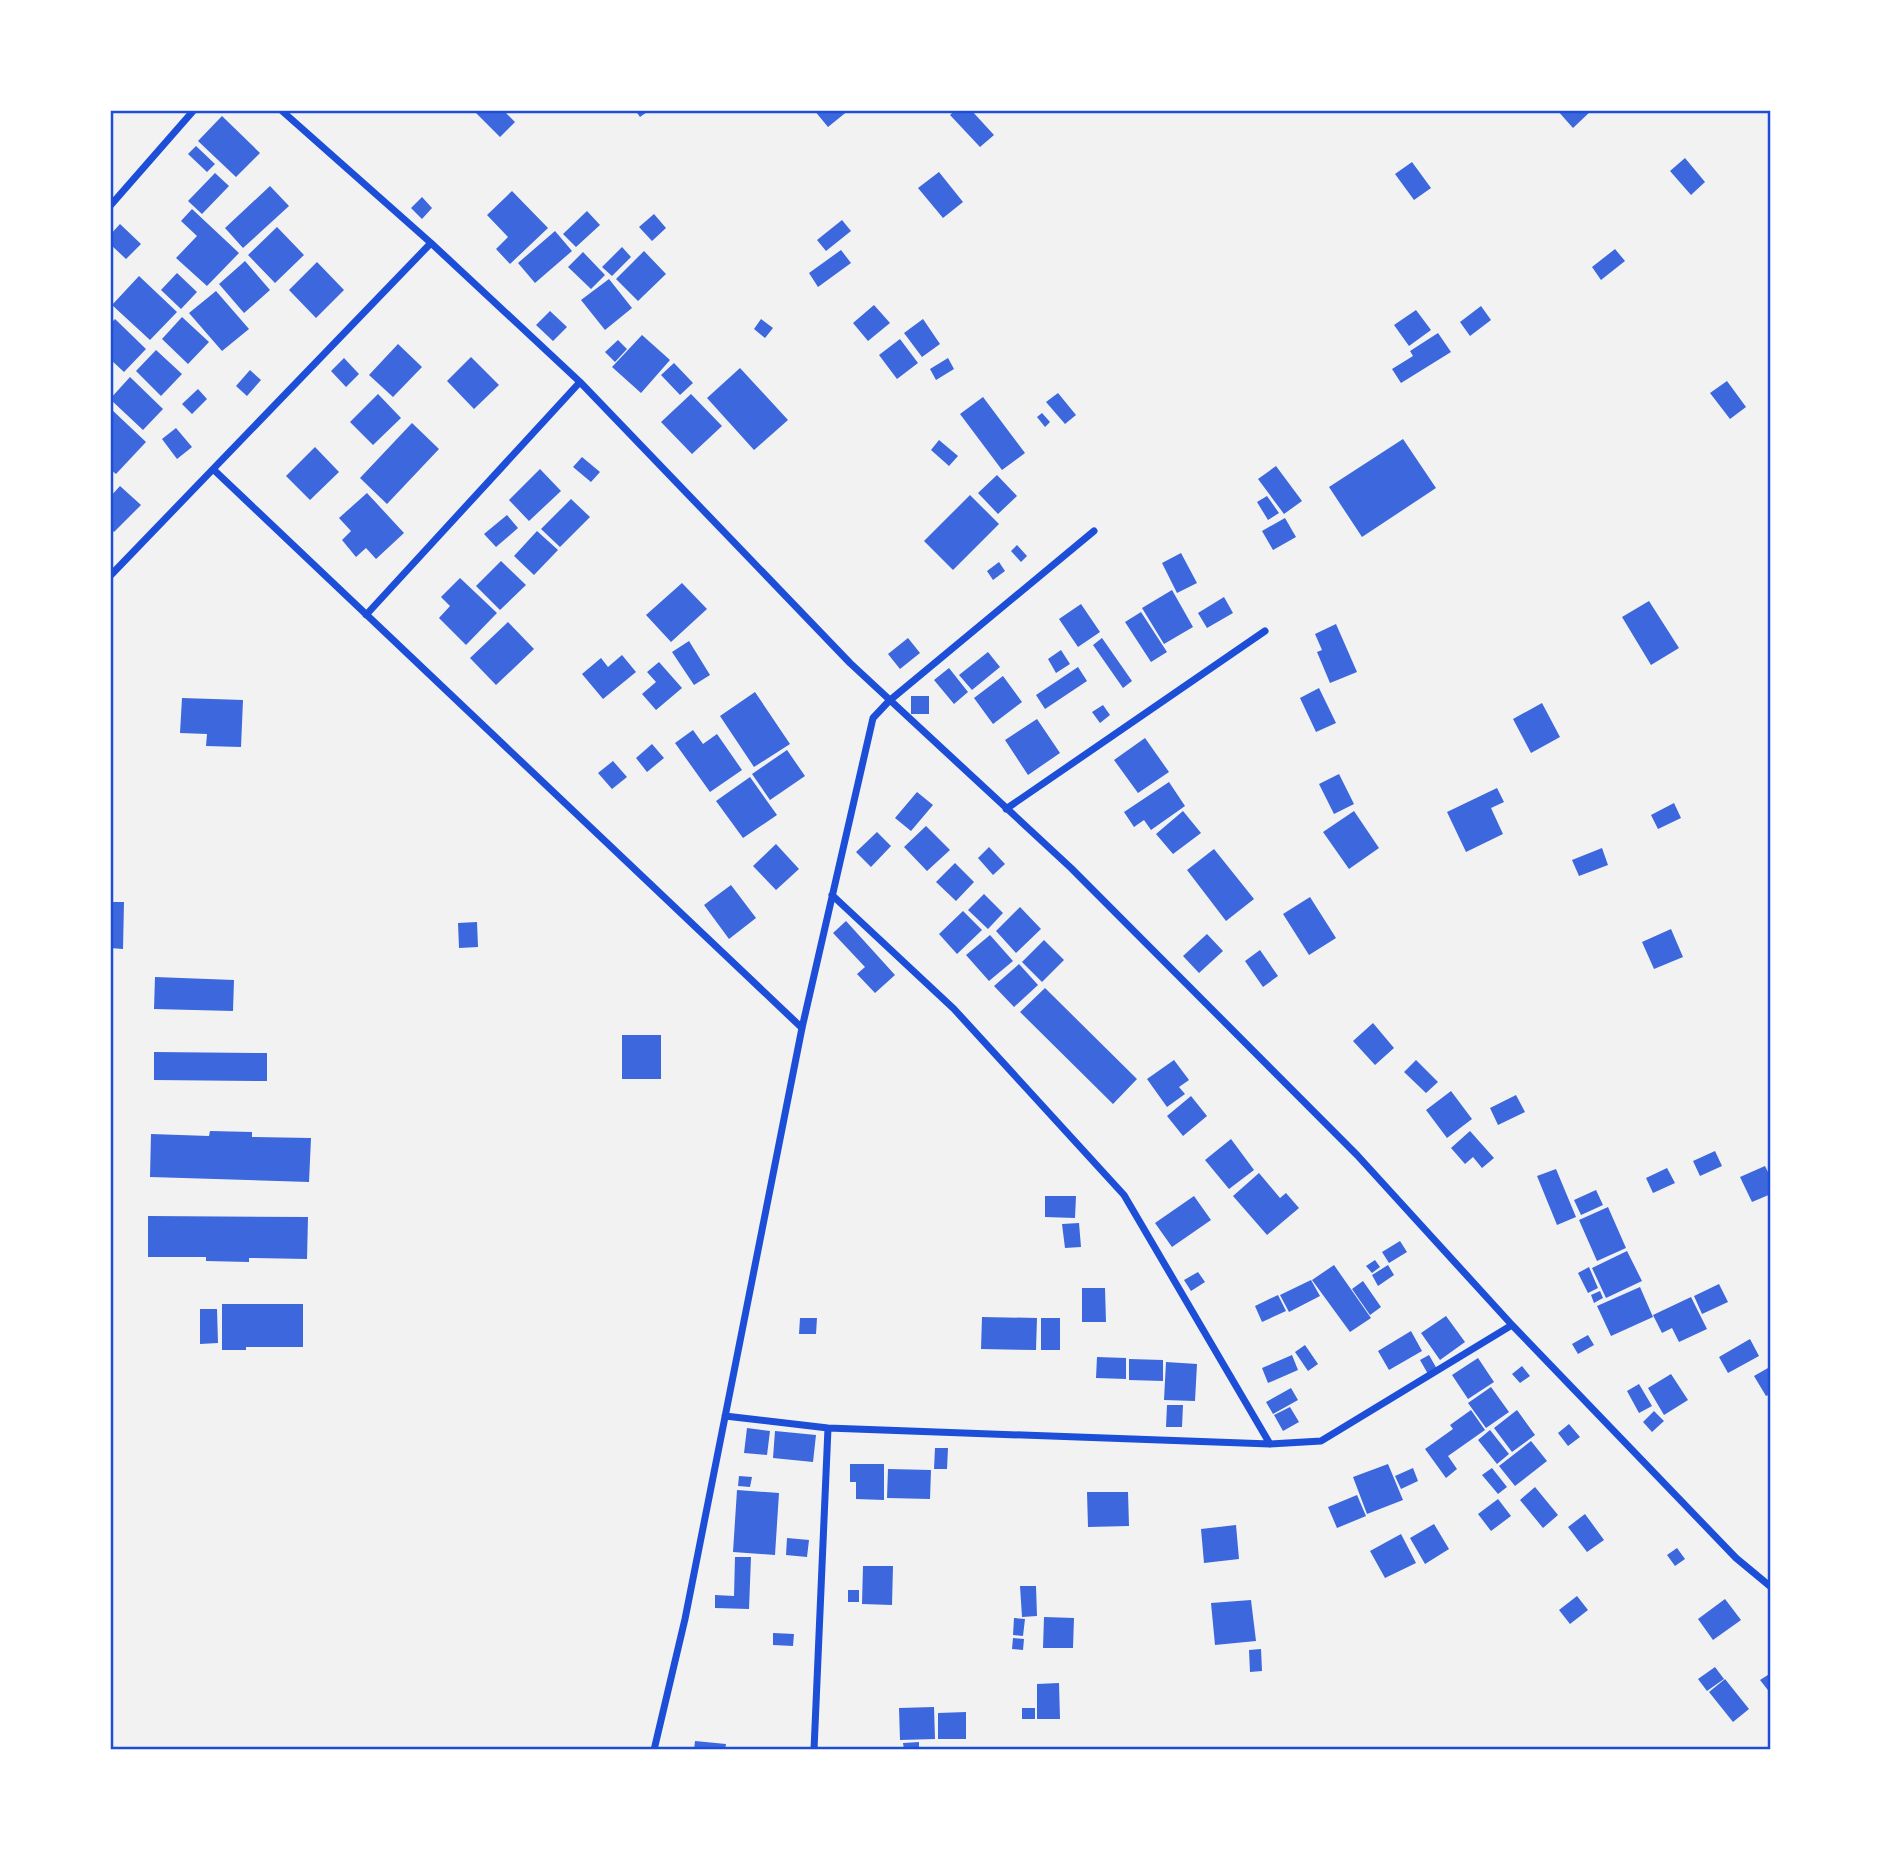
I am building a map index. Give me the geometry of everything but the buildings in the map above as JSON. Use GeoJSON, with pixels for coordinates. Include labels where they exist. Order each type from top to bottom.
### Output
{"type":"FeatureCollection","features":[{"type":"Feature","properties":{"kind":"street"},"geometry":{"type":"LineString","coordinates":[[110,206],[194,110]]}},
{"type":"Feature","properties":{"kind":"street"},"geometry":{"type":"LineString","coordinates":[[281,110],[580,382],[889,701],[1071,868],[1357,1155],[1512,1325],[1736,1558],[1771,1587]]}},
{"type":"Feature","properties":{"kind":"street"},"geometry":{"type":"LineString","coordinates":[[110,576],[430,243]]}},
{"type":"Feature","properties":{"kind":"street"},"geometry":{"type":"LineString","coordinates":[[366,615],[580,382]]}},
{"type":"Feature","properties":{"kind":"street"},"geometry":{"type":"LineString","coordinates":[[214,470],[802,1028]]}},
{"type":"Feature","properties":{"kind":"street"},"geometry":{"type":"LineString","coordinates":[[654,1750],[685,1619],[802,1028],[873,719],[889,701],[1094,531]]}},
{"type":"Feature","properties":{"kind":"street"},"geometry":{"type":"LineString","coordinates":[[1006,808],[1265,631]]}},
{"type":"Feature","properties":{"kind":"street"},"geometry":{"type":"LineString","coordinates":[[832,895],[954,1009],[1124,1195],[1270,1444]]}},
{"type":"Feature","properties":{"kind":"street"},"geometry":{"type":"LineString","coordinates":[[725,1416],[828,1428],[1270,1444],[1321,1441],[1512,1325]]}},
{"type":"Feature","properties":{"kind":"street"},"geometry":{"type":"LineString","coordinates":[[814,1750],[828,1428]]}}]}
